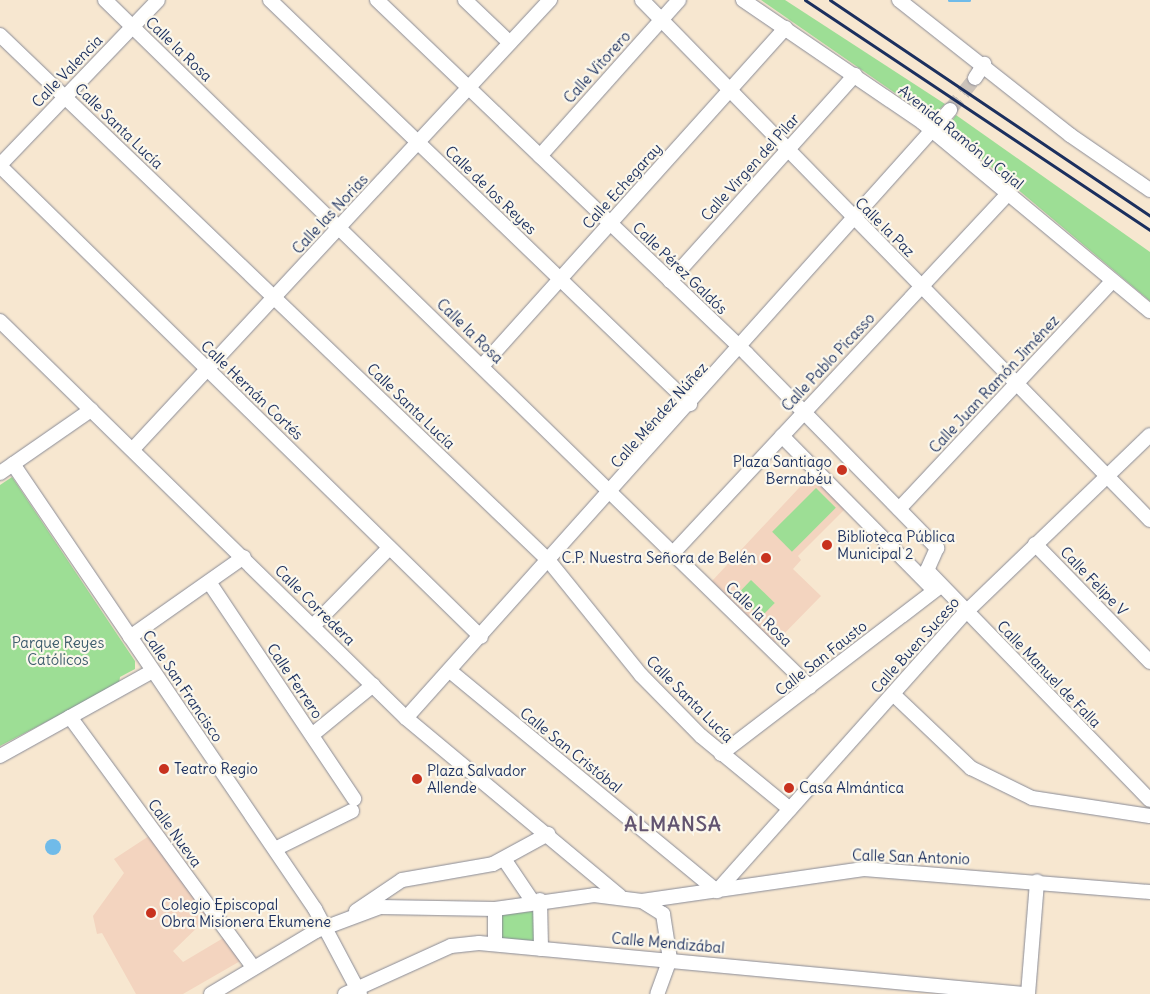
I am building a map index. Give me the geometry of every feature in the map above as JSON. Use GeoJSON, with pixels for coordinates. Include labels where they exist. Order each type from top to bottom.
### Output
{"type":"FeatureCollection","features":[{"type":"Feature","properties":{"kind":"street","name":"Calle la Rosa"},"geometry":{"type":"LineString","coordinates":[[105,0],[613,491],[810,687]]}},
{"type":"Feature","properties":{"kind":"street","name":"Calle Valencia"},"geometry":{"type":"LineString","coordinates":[[0,166],[158,0]]}},
{"type":"Feature","properties":{"kind":"street","name":"Calle de los Reyes"},"geometry":{"type":"LineString","coordinates":[[270,0],[690,404]]}},
{"type":"Feature","properties":{"kind":"street","name":"Calle Pérez Galdós"},"geometry":{"type":"LineString","coordinates":[[377,0],[740,348],[937,548],[927,570]]}},
{"type":"Feature","properties":{"kind":"street"},"geometry":{"type":"LineString","coordinates":[[465,0],[510,43]]}},
{"type":"Feature","properties":{"kind":"street","name":"Calle las Norias"},"geometry":{"type":"LineString","coordinates":[[133,449],[550,0]]}},
{"type":"Feature","properties":{"kind":"street","name":"Calle la Paz"},"geometry":{"type":"LineString","coordinates":[[642,0],[1150,520]]}},
{"type":"Feature","properties":{"kind":"street","name":"Calle Vitorero"},"geometry":{"type":"LineString","coordinates":[[540,156],[679,0]]}},
{"type":"Feature","properties":{"kind":"street","name":"Avenida Ramón y Cajal"},"geometry":{"type":"LineString","coordinates":[[743,0],[855,75],[934,132],[1150,311]]}},
{"type":"Feature","properties":{"kind":"street"},"geometry":{"type":"LineString","coordinates":[[899,0],[984,64],[1070,135],[1150,190]]}},
{"type":"Feature","properties":{"kind":"street","name":"Calle Echegaray"},"geometry":{"type":"LineString","coordinates":[[483,365],[785,28]]}},
{"type":"Feature","properties":{"kind":"street","name":"Calle Santa Lucía"},"geometry":{"type":"LineString","coordinates":[[0,35],[549,562],[641,675],[721,754],[790,809]]}},
{"type":"Feature","properties":{"kind":"street"},"geometry":{"type":"LineString","coordinates":[[974,78],[984,64]]}},
{"type":"Feature","properties":{"kind":"street","name":"Calle Virgen del Pilar"},"geometry":{"type":"LineString","coordinates":[[670,281],[855,75]]}},
{"type":"Feature","properties":{"kind":"street","name":"Calle Méndez Núñez"},"geometry":{"type":"LineString","coordinates":[[406,718],[549,562],[856,220],[934,132],[950,110]]}},
{"type":"Feature","properties":{"kind":"street","name":"Calle Hernán Cortés"},"geometry":{"type":"LineString","coordinates":[[0,166],[481,637]]}},
{"type":"Feature","properties":{"kind":"street","name":"Calle Pablo Picasso"},"geometry":{"type":"LineString","coordinates":[[674,552],[1007,194]]}},
{"type":"Feature","properties":{"kind":"street","name":"Calle Juan Ramón Jiménez"},"geometry":{"type":"LineString","coordinates":[[899,509],[1112,281]]}},
{"type":"Feature","properties":{"kind":"street","name":"Calle Corredera"},"geometry":{"type":"LineString","coordinates":[[0,321],[244,557],[406,718],[548,834],[620,896]]}},
{"type":"Feature","properties":{"kind":"street"},"geometry":{"type":"LineString","coordinates":[[0,473],[91,410]]}},
{"type":"Feature","properties":{"kind":"street","name":"Calle Buen Suceso"},"geometry":{"type":"LineString","coordinates":[[718,891],[966,612],[1150,435]]}},
{"type":"Feature","properties":{"kind":"street"},"geometry":{"type":"LineString","coordinates":[[782,436],[937,588]]}},
{"type":"Feature","properties":{"kind":"street","name":"Calle San Francisco"},"geometry":{"type":"LineString","coordinates":[[13,464],[275,849],[324,928],[354,992]]}},
{"type":"Feature","properties":{"kind":"street","name":"Calle Felipe V"},"geometry":{"type":"LineString","coordinates":[[1035,544],[1150,662]]}},
{"type":"Feature","properties":{"kind":"street"},"geometry":{"type":"LineString","coordinates":[[313,626],[389,548]]}},
{"type":"Feature","properties":{"kind":"street"},"geometry":{"type":"LineString","coordinates":[[130,637],[244,557]]}},
{"type":"Feature","properties":{"kind":"street","name":"Calle Manuel de Falla"},"geometry":{"type":"LineString","coordinates":[[927,570],[937,588],[966,612],[1150,800]]}},
{"type":"Feature","properties":{"kind":"street","name":"Calle Ferrero"},"geometry":{"type":"LineString","coordinates":[[209,582],[312,736],[353,805],[275,849]]}},
{"type":"Feature","properties":{"kind":"street","name":"Calle San Fausto"},"geometry":{"type":"LineString","coordinates":[[721,754],[937,588]]}},
{"type":"Feature","properties":{"kind":"street"},"geometry":{"type":"LineString","coordinates":[[0,756],[153,671]]}},
{"type":"Feature","properties":{"kind":"street","name":"Calle San Cristóbal"},"geometry":{"type":"LineString","coordinates":[[450,671],[718,891]]}},
{"type":"Feature","properties":{"kind":"street"},"geometry":{"type":"LineString","coordinates":[[312,736],[373,685]]}},
{"type":"Feature","properties":{"kind":"street"},"geometry":{"type":"LineString","coordinates":[[892,694],[971,768],[1032,798],[1150,816]]}},
{"type":"Feature","properties":{"kind":"street","name":"Calle Nueva"},"geometry":{"type":"LineString","coordinates":[[70,717],[254,968]]}},
{"type":"Feature","properties":{"kind":"street"},"geometry":{"type":"LineString","coordinates":[[345,919],[402,880],[504,859],[548,834]]}},
{"type":"Feature","properties":{"kind":"street"},"geometry":{"type":"LineString","coordinates":[[504,859],[536,901],[541,949]]}},
{"type":"Feature","properties":{"kind":"street","name":"Calle San Antonio"},"geometry":{"type":"LineString","coordinates":[[642,901],[864,869],[1038,881],[1150,892]]}},
{"type":"Feature","properties":{"kind":"street"},"geometry":{"type":"LineString","coordinates":[[1028,994],[1038,881]]}},
{"type":"Feature","properties":{"kind":"street"},"geometry":{"type":"LineString","coordinates":[[211,994],[324,928],[389,905],[494,909],[536,901],[620,896],[642,901],[666,918],[670,959],[657,994]]}},
{"type":"Feature","properties":{"kind":"street"},"geometry":{"type":"LineString","coordinates":[[494,909],[494,944]]}},
{"type":"Feature","properties":{"kind":"street","name":"Calle Mendizábal"},"geometry":{"type":"LineString","coordinates":[[354,992],[456,945],[494,944],[670,959],[946,989],[1024,994]]}},
{"type":"Feature","properties":{"kind":"shaded area","name":"C.P. Nuestra Señora de Belén"},"geometry":{"type":"Polygon","coordinates":[[[812,474],[846,508],[798,556],[801,560],[793,569],[821,596],[775,643],[712,581],[812,474]]]}},
{"type":"Feature","properties":{"kind":"shaded area","name":"Colegio Episcopal Obra Misionera Ekumene"},"geometry":{"type":"Polygon","coordinates":[[[149,836],[209,916],[173,951],[183,962],[225,937],[242,960],[183,994],[136,994],[102,933],[97,934],[93,916],[124,873],[114,859],[149,836]]]}},
{"type":"Feature","properties":{"kind":"green space"},"geometry":{"type":"Polygon","coordinates":[[[761,0],[785,0],[945,104],[931,118],[761,0]]]}},
{"type":"Feature","properties":{"kind":"green space"},"geometry":{"type":"Polygon","coordinates":[[[956,115],[1150,252],[1150,301],[946,129],[956,115]]]}},
{"type":"Feature","properties":{"kind":"green space","name":"Parque Reyes Católicos"},"geometry":{"type":"Polygon","coordinates":[[[12,477],[135,661],[135,669],[120,677],[119,684],[0,746],[0,485],[12,477]]]}},
{"type":"Feature","properties":{"kind":"green space"},"geometry":{"type":"Polygon","coordinates":[[[816,488],[836,508],[792,552],[772,532],[816,488]]]}},
{"type":"Feature","properties":{"kind":"green space"},"geometry":{"type":"Polygon","coordinates":[[[751,580],[775,603],[761,617],[737,594],[751,580]]]}},
{"type":"Feature","properties":{"kind":"green space"},"geometry":{"type":"Polygon","coordinates":[[[536,911],[536,941],[499,938],[499,915],[536,911]]]}},
{"type":"Feature","properties":{"kind":"water"},"geometry":{"type":"Polygon","coordinates":[[[53,839],[59,841],[61,847],[59,853],[53,855],[47,853],[45,847],[47,841],[53,839]]]}},
{"type":"Feature","properties":{"kind":"waterway"},"geometry":{"type":"LineString","coordinates":[[949,0],[969,0]]}},
{"type":"Feature","properties":{"kind":"tunnel"},"geometry":{"type":"LineString","coordinates":[[950,110],[975,78]]}},
{"type":"Feature","properties":{"kind":"railway"},"geometry":{"type":"LineString","coordinates":[[805,0],[1150,230]]}},
{"type":"Feature","properties":{"kind":"railway"},"geometry":{"type":"LineString","coordinates":[[830,0],[1150,216]]}},
{"type":"Feature","properties":{"kind":"place","name":"Plaza Santiago Bernabéu"},"geometry":{"type":"Point","coordinates":[842,470]}},
{"type":"Feature","properties":{"kind":"place","name":"Biblioteca Pública Municipal 2"},"geometry":{"type":"Point","coordinates":[827,545]}},
{"type":"Feature","properties":{"kind":"place","name":"C.P. Nuestra Señora de Belén"},"geometry":{"type":"Point","coordinates":[766,558]}},
{"type":"Feature","properties":{"kind":"place","name":"Teatro Regio"},"geometry":{"type":"Point","coordinates":[164,769]}},
{"type":"Feature","properties":{"kind":"place","name":"Plaza Salvador Allende"},"geometry":{"type":"Point","coordinates":[417,779]}},
{"type":"Feature","properties":{"kind":"place","name":"Casa Almántica"},"geometry":{"type":"Point","coordinates":[789,788]}},
{"type":"Feature","properties":{"kind":"place","name":"Colegio Episcopal Obra Misionera Ekumene"},"geometry":{"type":"Point","coordinates":[151,913]}},
{"type":"Feature","properties":{"kind":"district","name":"ALMANSA"},"geometry":{"type":"Point","coordinates":[673,823]}}]}
